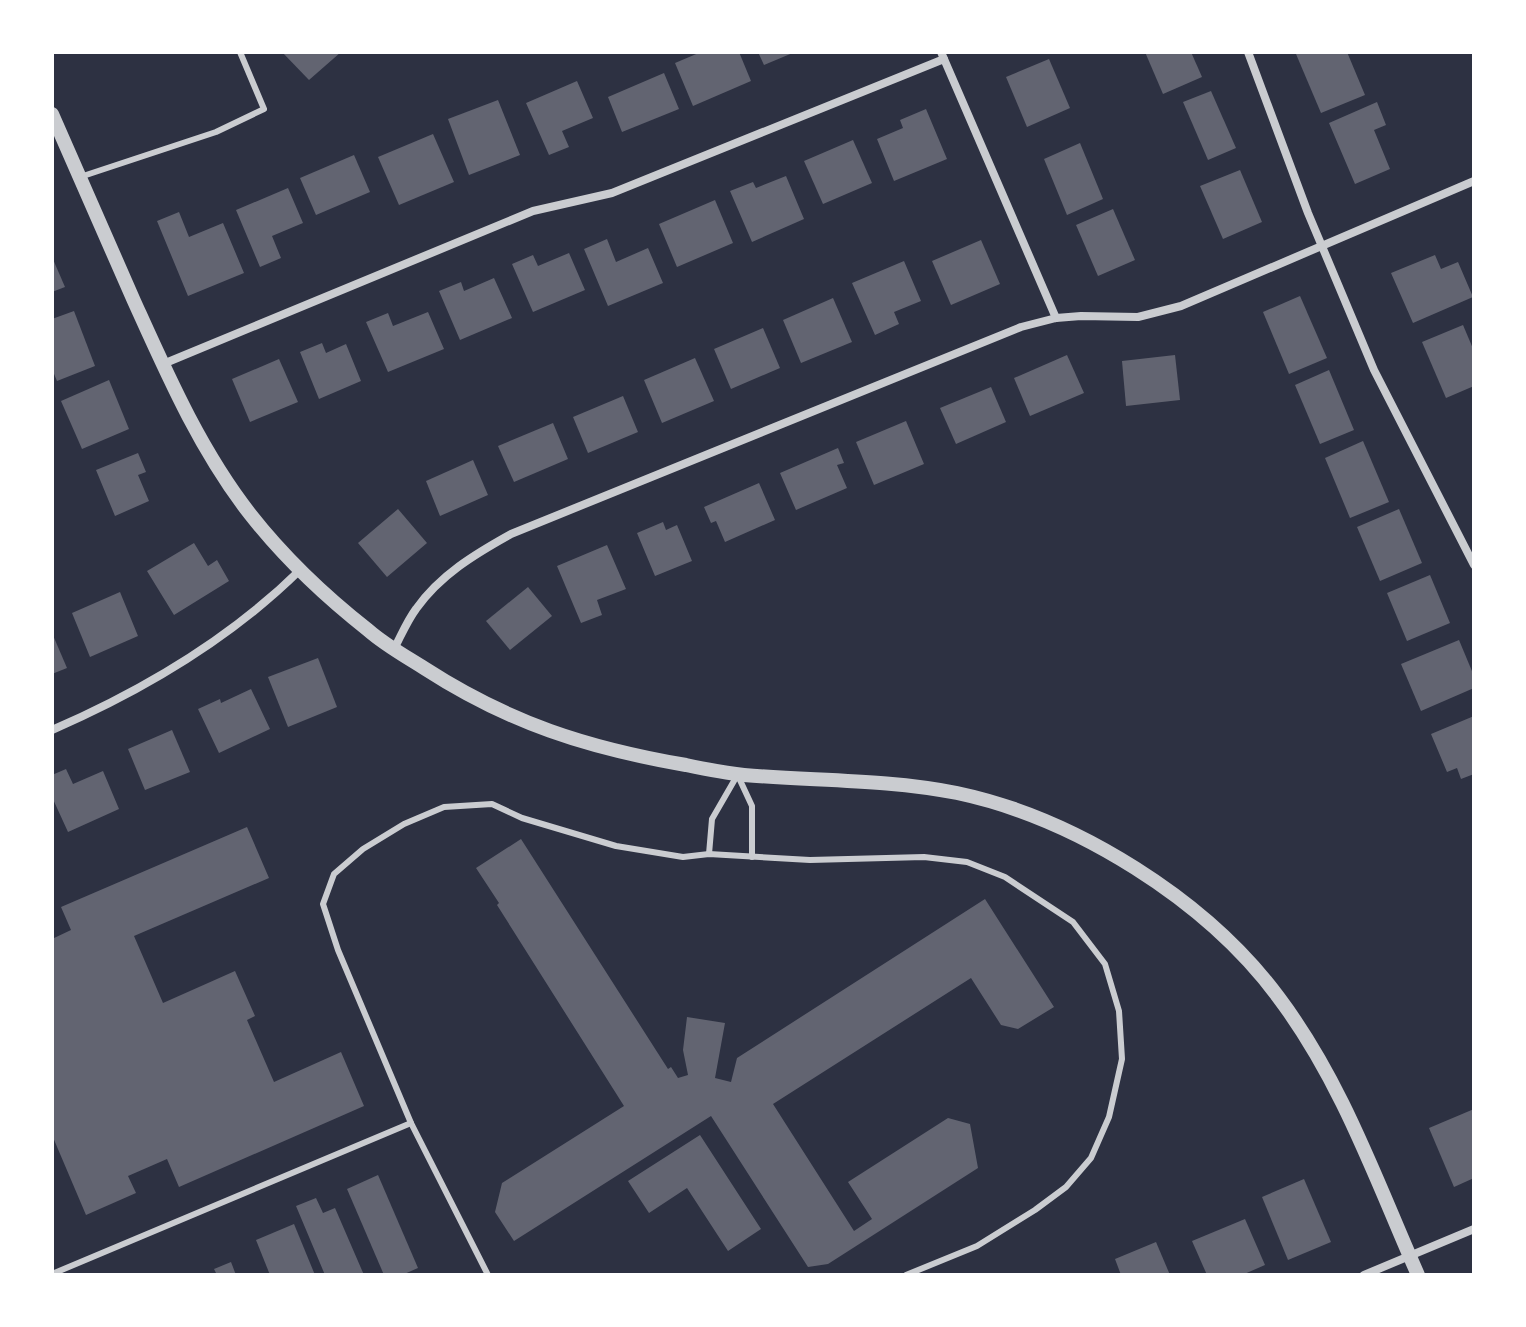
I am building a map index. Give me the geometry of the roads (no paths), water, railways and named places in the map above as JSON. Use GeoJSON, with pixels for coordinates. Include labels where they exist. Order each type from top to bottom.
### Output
{"type":"FeatureCollection","features":[{"type":"Feature","properties":{"kind":"street"},"geometry":{"type":"LineString","coordinates":[[1248,52],[1322,246],[1374,370],[1474,565]]}},
{"type":"Feature","properties":{"kind":"street"},"geometry":{"type":"LineString","coordinates":[[163,364],[533,211],[612,193],[942,56],[1056,318]]}},
{"type":"Feature","properties":{"kind":"street"},"geometry":{"type":"LineString","coordinates":[[52,114],[163,364],[199,437],[250,514],[301,569],[368,630],[467,696],[549,732],[621,754],[738,774],[877,783],[961,794],[1010,809],[1080,838],[1144,873],[1195,909],[1278,996],[1321,1060],[1351,1116],[1418,1275]]}},
{"type":"Feature","properties":{"kind":"street"},"geometry":{"type":"LineString","coordinates":[[394,649],[416,609],[444,578],[474,554],[511,534],[1021,327],[1056,318],[1138,317],[1181,306],[1474,181]]}},
{"type":"Feature","properties":{"kind":"street"},"geometry":{"type":"LineString","coordinates":[[52,730],[104,708],[187,661],[262,607],[301,569]]}},
{"type":"Feature","properties":{"kind":"street"},"geometry":{"type":"LineString","coordinates":[[1364,1275],[1474,1229]]}},
{"type":"Feature","properties":{"kind":"lane"},"geometry":{"type":"LineString","coordinates":[[80,177],[216,132],[264,109],[240,52]]}},
{"type":"Feature","properties":{"kind":"lane"},"geometry":{"type":"LineString","coordinates":[[709,854],[712,819],[738,774]]}},
{"type":"Feature","properties":{"kind":"lane"},"geometry":{"type":"LineString","coordinates":[[738,774],[752,806],[752,857]]}},
{"type":"Feature","properties":{"kind":"lane"},"geometry":{"type":"LineString","coordinates":[[488,1275],[411,1123],[338,950],[323,904],[334,874],[363,849],[404,824],[444,807],[492,804],[522,818],[616,846],[683,857],[709,854],[810,860],[924,857],[967,862],[1005,877],[1073,922],[1105,964],[1119,1011],[1122,1059],[1109,1117],[1091,1158],[1066,1187],[1035,1210],[977,1246],[906,1275]]}},
{"type":"Feature","properties":{"kind":"lane"},"geometry":{"type":"LineString","coordinates":[[52,1273],[411,1123]]}}]}
